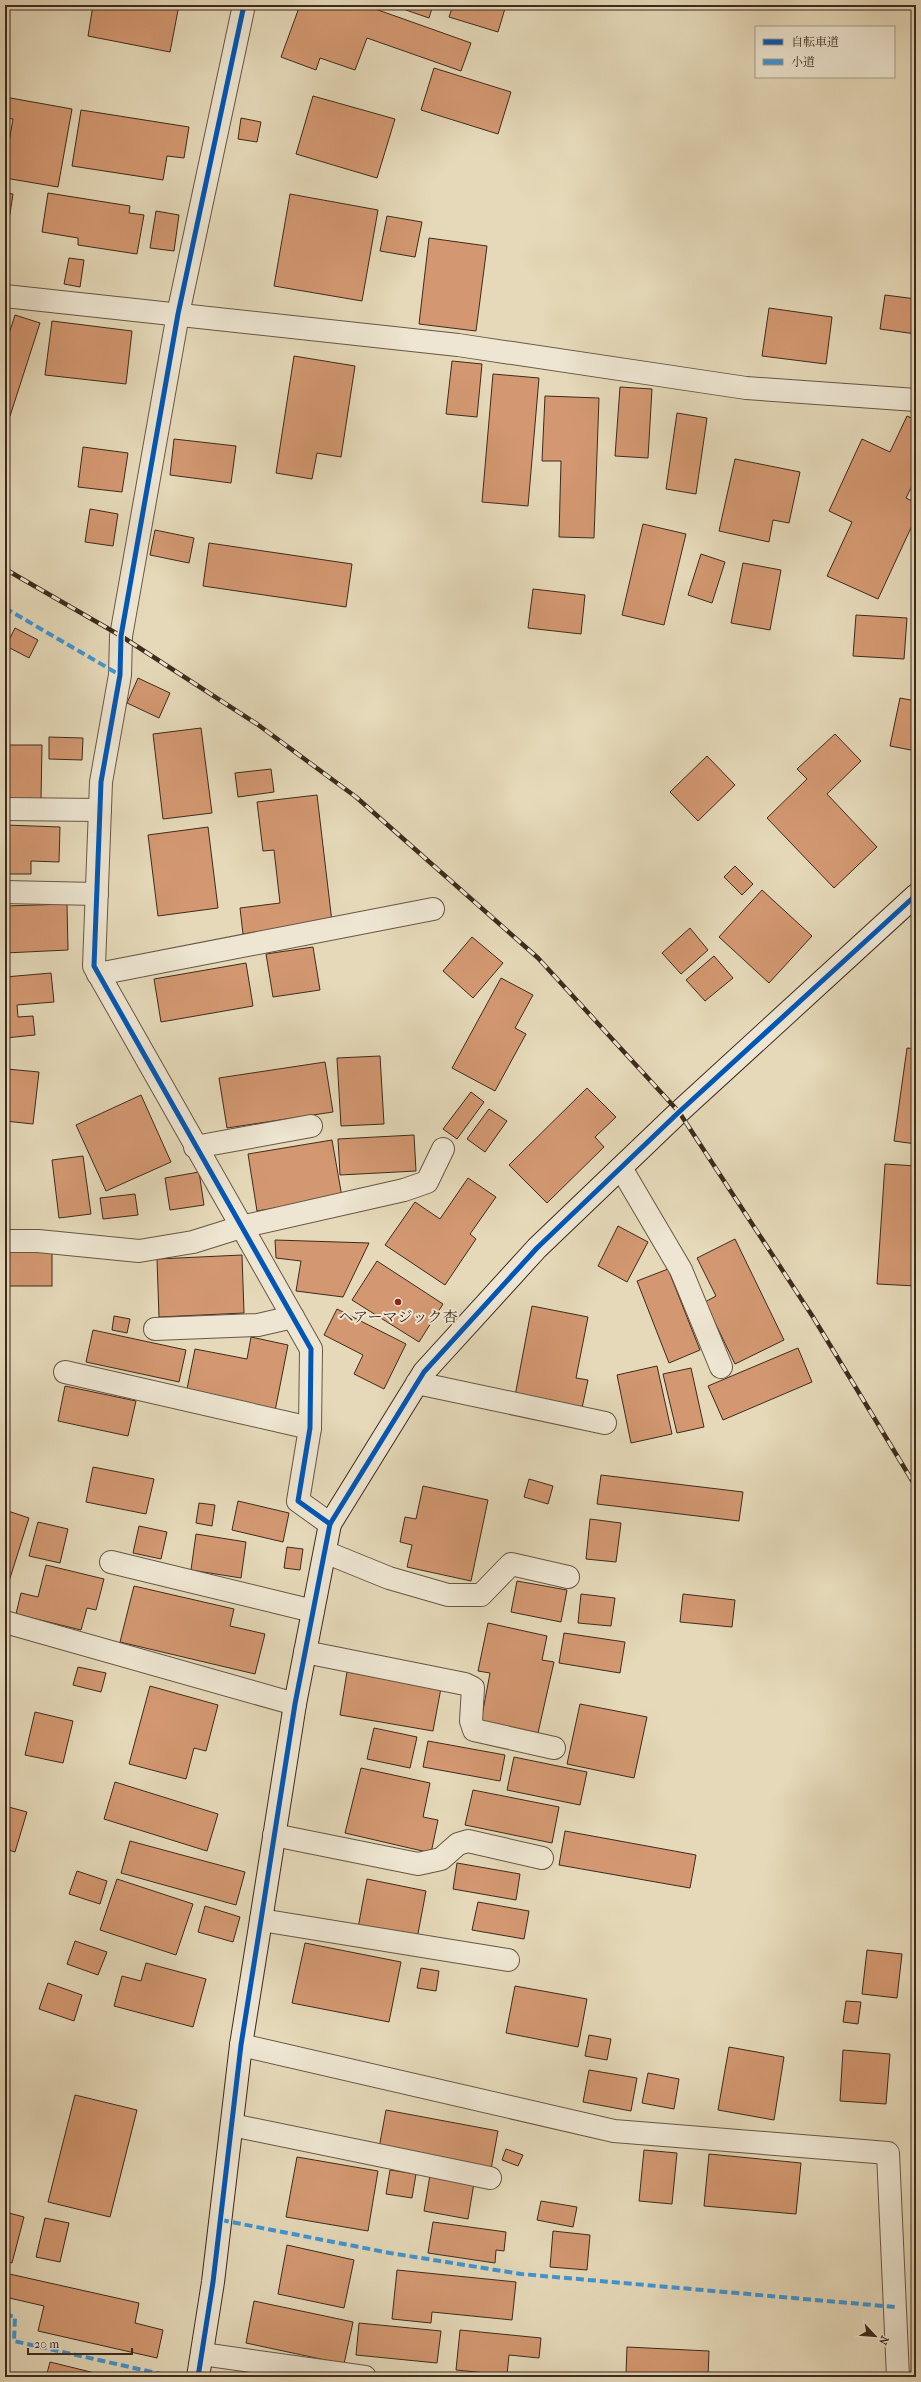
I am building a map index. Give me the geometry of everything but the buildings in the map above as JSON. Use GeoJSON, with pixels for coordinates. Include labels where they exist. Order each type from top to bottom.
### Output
{"type":"FeatureCollection","features":[{"type":"Feature","properties":{"kind":"street"},"geometry":{"type":"LineString","coordinates":[[244,5],[178,314],[121,636],[120,675],[101,782],[94,966],[195,1147],[311,1349],[310,1428],[298,1501],[330,1524]]}},
{"type":"Feature","properties":{"kind":"street"},"geometry":{"type":"LineString","coordinates":[[5,296],[458,345],[746,388],[916,400]]}},
{"type":"Feature","properties":{"kind":"street"},"geometry":{"type":"LineString","coordinates":[[5,809],[100,810]]}},
{"type":"Feature","properties":{"kind":"street"},"geometry":{"type":"LineString","coordinates":[[5,892],[96,894]]}},
{"type":"Feature","properties":{"kind":"street"},"geometry":{"type":"LineString","coordinates":[[198,2377],[213,2282],[241,2045],[295,1704],[330,1524],[424,1372],[537,1248],[679,1112],[916,895]]}},
{"type":"Feature","properties":{"kind":"street"},"geometry":{"type":"LineString","coordinates":[[98,974],[433,909]]}},
{"type":"Feature","properties":{"kind":"street"},"geometry":{"type":"LineString","coordinates":[[195,1147],[311,1126]]}},
{"type":"Feature","properties":{"kind":"street"},"geometry":{"type":"LineString","coordinates":[[5,1241],[38,1241],[139,1251],[193,1242],[241,1227],[404,1190],[427,1182],[443,1149]]}},
{"type":"Feature","properties":{"kind":"street"},"geometry":{"type":"LineString","coordinates":[[621,1168],[682,1270],[722,1367]]}},
{"type":"Feature","properties":{"kind":"street"},"geometry":{"type":"LineString","coordinates":[[155,1329],[258,1325],[293,1317]]}},
{"type":"Feature","properties":{"kind":"street"},"geometry":{"type":"LineString","coordinates":[[65,1372],[310,1428]]}},
{"type":"Feature","properties":{"kind":"street"},"geometry":{"type":"LineString","coordinates":[[417,1383],[605,1422]]}},
{"type":"Feature","properties":{"kind":"street"},"geometry":{"type":"LineString","coordinates":[[325,1552],[389,1578],[448,1594],[481,1595],[511,1564],[568,1577]]}},
{"type":"Feature","properties":{"kind":"street"},"geometry":{"type":"LineString","coordinates":[[111,1562],[313,1611]]}},
{"type":"Feature","properties":{"kind":"street"},"geometry":{"type":"LineString","coordinates":[[5,1622],[295,1704]]}},
{"type":"Feature","properties":{"kind":"street"},"geometry":{"type":"LineString","coordinates":[[305,1652],[465,1684],[473,1688],[471,1722],[474,1730],[554,1748]]}},
{"type":"Feature","properties":{"kind":"street"},"geometry":{"type":"LineString","coordinates":[[274,1836],[418,1864],[440,1859],[458,1844],[468,1841],[542,1858]]}},
{"type":"Feature","properties":{"kind":"street"},"geometry":{"type":"LineString","coordinates":[[261,1920],[508,1960]]}},
{"type":"Feature","properties":{"kind":"street"},"geometry":{"type":"LineString","coordinates":[[241,2045],[614,2130],[888,2153],[898,2377]]}},
{"type":"Feature","properties":{"kind":"street"},"geometry":{"type":"LineString","coordinates":[[232,2125],[490,2178]]}},
{"type":"Feature","properties":{"kind":"street"},"geometry":{"type":"LineString","coordinates":[[202,2354],[365,2377]]}},
{"type":"Feature","properties":{"kind":"railway"},"geometry":{"type":"LineString","coordinates":[[5,569],[121,636],[257,724],[356,797],[538,958],[679,1112],[813,1317],[916,1487]]}},
{"type":"Feature","properties":{"kind":"marked path"},"geometry":{"type":"LineString","coordinates":[[5,608],[120,675]]}},
{"type":"Feature","properties":{"kind":"marked path"},"geometry":{"type":"LineString","coordinates":[[221,2220],[390,2253],[521,2274],[895,2307]]}},
{"type":"Feature","properties":{"kind":"marked path"},"geometry":{"type":"LineString","coordinates":[[5,2314],[15,2317],[14,2341],[174,2377]]}},
{"type":"Feature","properties":{"kind":"cycle path"},"geometry":{"type":"LineString","coordinates":[[244,5],[178,314],[121,636],[120,675],[101,782],[94,966],[311,1349],[310,1428],[298,1501],[330,1524]]}},
{"type":"Feature","properties":{"kind":"cycle path"},"geometry":{"type":"LineString","coordinates":[[198,2377],[213,2282],[241,2045],[295,1704],[330,1524],[424,1372],[537,1248],[679,1112],[916,895]]}},
{"type":"Feature","properties":{"kind":"place","name":"ヘアーマジック杏"},"geometry":{"type":"Point","coordinates":[398,1302]}}]}
